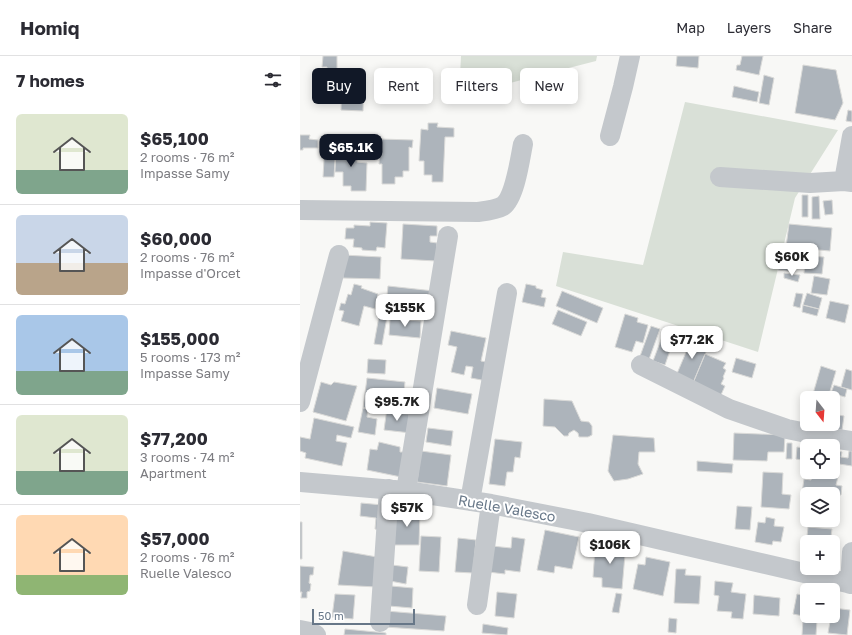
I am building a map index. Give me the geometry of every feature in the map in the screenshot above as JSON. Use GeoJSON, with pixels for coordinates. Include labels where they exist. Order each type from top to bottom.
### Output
{"type":"FeatureCollection","features":[{"type":"Feature","properties":{"kind":"street"},"geometry":{"type":"LineString","coordinates":[[610,136],[630,56]]}},
{"type":"Feature","properties":{"kind":"street"},"geometry":{"type":"LineString","coordinates":[[720,176],[810,183],[848,182],[852,136]]}},
{"type":"Feature","properties":{"kind":"street"},"geometry":{"type":"LineString","coordinates":[[300,210],[478,212],[493,210],[503,206],[510,198],[513,191],[523,144]]}},
{"type":"Feature","properties":{"kind":"street"},"geometry":{"type":"LineString","coordinates":[[380,622],[397,490],[448,236]]}},
{"type":"Feature","properties":{"kind":"street"},"geometry":{"type":"LineString","coordinates":[[300,402],[339,255]]}},
{"type":"Feature","properties":{"kind":"street"},"geometry":{"type":"LineString","coordinates":[[470,501],[506,293]]}},
{"type":"Feature","properties":{"kind":"street"},"geometry":{"type":"LineString","coordinates":[[641,365],[729,410],[787,429],[852,441]]}},
{"type":"Feature","properties":{"kind":"street","name":"Ruelle Valesco"},"geometry":{"type":"LineString","coordinates":[[300,482],[397,490],[491,504],[588,523],[851,584]]}},
{"type":"Feature","properties":{"kind":"street"},"geometry":{"type":"LineString","coordinates":[[477,605],[491,504]]}},
{"type":"Feature","properties":{"kind":"street"},"geometry":{"type":"LineString","coordinates":[[851,584],[852,552]]}},
{"type":"Feature","properties":{"kind":"street"},"geometry":{"type":"LineString","coordinates":[[300,630],[316,635]]}},
{"type":"Feature","properties":{"kind":"shaded area"},"geometry":{"type":"Polygon","coordinates":[[[461,56],[597,56],[596,61],[569,68],[520,68],[520,80],[512,82],[512,68],[460,68],[461,56]]]}},
{"type":"Feature","properties":{"kind":"shaded area"},"geometry":{"type":"Polygon","coordinates":[[[685,102],[838,130],[795,198],[758,352],[556,286],[563,252],[643,265],[685,102]]]}},
{"type":"Feature","properties":{"kind":"building"},"geometry":{"type":"Polygon","coordinates":[[[323,56],[337,56],[337,68],[322,67],[323,56]]]}},
{"type":"Feature","properties":{"kind":"building"},"geometry":{"type":"Polygon","coordinates":[[[677,56],[699,56],[698,68],[676,66],[677,56]]]}},
{"type":"Feature","properties":{"kind":"building"},"geometry":{"type":"Polygon","coordinates":[[[742,56],[763,56],[759,75],[736,70],[737,65],[740,65],[742,56]]]}},
{"type":"Feature","properties":{"kind":"building"},"geometry":{"type":"Polygon","coordinates":[[[803,65],[836,70],[843,103],[835,120],[795,113],[803,65]]]}},
{"type":"Feature","properties":{"kind":"building"},"geometry":{"type":"Polygon","coordinates":[[[764,75],[774,78],[769,105],[759,103],[764,75]]]}},
{"type":"Feature","properties":{"kind":"building"},"geometry":{"type":"Polygon","coordinates":[[[734,86],[759,92],[757,102],[732,97],[734,86]]]}},
{"type":"Feature","properties":{"kind":"building"},"geometry":{"type":"Polygon","coordinates":[[[341,104],[363,104],[363,111],[341,110],[341,104]]]}},
{"type":"Feature","properties":{"kind":"building"},"geometry":{"type":"Polygon","coordinates":[[[848,110],[852,111],[852,122],[846,121],[848,110]]]}},
{"type":"Feature","properties":{"kind":"building"},"geometry":{"type":"Polygon","coordinates":[[[428,123],[438,123],[437,127],[454,128],[454,137],[445,137],[443,182],[432,182],[432,175],[424,175],[424,161],[419,161],[421,129],[428,130],[428,123]]]}},
{"type":"Feature","properties":{"kind":"building"},"geometry":{"type":"Polygon","coordinates":[[[300,135],[310,135],[309,139],[318,140],[318,148],[303,148],[303,150],[300,150],[300,135]]]}},
{"type":"Feature","properties":{"kind":"building"},"geometry":{"type":"Polygon","coordinates":[[[380,139],[413,140],[412,148],[409,147],[409,171],[403,171],[403,177],[395,177],[395,184],[382,184],[382,164],[379,164],[380,139]]]}},
{"type":"Feature","properties":{"kind":"building"},"geometry":{"type":"Polygon","coordinates":[[[325,142],[336,142],[334,177],[323,177],[325,142]]]}},
{"type":"Feature","properties":{"kind":"building"},"geometry":{"type":"Polygon","coordinates":[[[336,145],[358,146],[357,162],[367,163],[366,191],[351,191],[351,186],[343,186],[343,172],[335,172],[336,145]]]}},
{"type":"Feature","properties":{"kind":"building"},"geometry":{"type":"Polygon","coordinates":[[[802,195],[808,195],[808,217],[802,217],[802,195]]]}},
{"type":"Feature","properties":{"kind":"building"},"geometry":{"type":"Polygon","coordinates":[[[819,196],[820,219],[812,219],[812,197],[819,196]]]}},
{"type":"Feature","properties":{"kind":"building"},"geometry":{"type":"Polygon","coordinates":[[[832,200],[833,214],[825,215],[823,201],[832,200]]]}},
{"type":"Feature","properties":{"kind":"building"},"geometry":{"type":"Polygon","coordinates":[[[370,222],[387,223],[385,248],[377,247],[376,251],[362,250],[362,248],[353,247],[354,239],[345,239],[346,228],[354,228],[354,225],[370,226],[370,222]]]}},
{"type":"Feature","properties":{"kind":"building"},"geometry":{"type":"Polygon","coordinates":[[[403,224],[437,226],[437,236],[430,236],[430,242],[437,243],[436,261],[401,259],[403,224]]]}},
{"type":"Feature","properties":{"kind":"building"},"geometry":{"type":"Polygon","coordinates":[[[789,224],[832,228],[830,251],[786,247],[789,224]]]}},
{"type":"Feature","properties":{"kind":"building"},"geometry":{"type":"Polygon","coordinates":[[[343,255],[381,257],[380,279],[343,278],[343,255]]]}},
{"type":"Feature","properties":{"kind":"building"},"geometry":{"type":"Polygon","coordinates":[[[806,256],[824,257],[822,274],[804,273],[806,256]]]}},
{"type":"Feature","properties":{"kind":"building"},"geometry":{"type":"Polygon","coordinates":[[[780,258],[796,259],[795,272],[778,270],[780,258]]]}},
{"type":"Feature","properties":{"kind":"building"},"geometry":{"type":"Polygon","coordinates":[[[784,273],[800,275],[798,282],[784,278],[784,273]]]}},
{"type":"Feature","properties":{"kind":"building"},"geometry":{"type":"Polygon","coordinates":[[[814,276],[830,279],[827,295],[811,293],[814,276]]]}},
{"type":"Feature","properties":{"kind":"building"},"geometry":{"type":"Polygon","coordinates":[[[354,284],[362,286],[361,288],[378,294],[375,309],[364,306],[359,326],[341,321],[344,311],[339,310],[341,303],[345,304],[348,294],[351,295],[354,284]]]}},
{"type":"Feature","properties":{"kind":"building"},"geometry":{"type":"Polygon","coordinates":[[[526,284],[536,286],[536,288],[543,290],[541,297],[546,298],[544,307],[522,302],[526,284]]]}},
{"type":"Feature","properties":{"kind":"building"},"geometry":{"type":"Polygon","coordinates":[[[388,286],[434,291],[433,302],[415,300],[414,308],[386,305],[388,286]]]}},
{"type":"Feature","properties":{"kind":"building"},"geometry":{"type":"Polygon","coordinates":[[[562,291],[603,308],[597,323],[556,306],[562,291]]]}},
{"type":"Feature","properties":{"kind":"building"},"geometry":{"type":"Polygon","coordinates":[[[796,293],[803,294],[800,308],[793,306],[796,293]]]}},
{"type":"Feature","properties":{"kind":"building"},"geometry":{"type":"Polygon","coordinates":[[[807,293],[822,298],[819,309],[803,305],[807,293]]]}},
{"type":"Feature","properties":{"kind":"building"},"geometry":{"type":"Polygon","coordinates":[[[830,301],[849,305],[845,323],[826,318],[830,301]]]}},
{"type":"Feature","properties":{"kind":"building"},"geometry":{"type":"Polygon","coordinates":[[[803,305],[819,309],[817,316],[802,312],[803,305]]]}},
{"type":"Feature","properties":{"kind":"building"},"geometry":{"type":"Polygon","coordinates":[[[382,310],[395,311],[394,317],[381,315],[382,310]]]}},
{"type":"Feature","properties":{"kind":"building"},"geometry":{"type":"Polygon","coordinates":[[[558,310],[587,322],[581,336],[552,324],[558,310]]]}},
{"type":"Feature","properties":{"kind":"building"},"geometry":{"type":"Polygon","coordinates":[[[625,314],[638,318],[637,322],[648,325],[643,343],[636,341],[632,352],[615,347],[625,314]]]}},
{"type":"Feature","properties":{"kind":"building"},"geometry":{"type":"Polygon","coordinates":[[[379,316],[387,317],[382,345],[374,344],[379,316]]]}},
{"type":"Feature","properties":{"kind":"building"},"geometry":{"type":"Polygon","coordinates":[[[390,319],[421,321],[420,338],[389,335],[390,319]]]}},
{"type":"Feature","properties":{"kind":"building"},"geometry":{"type":"Polygon","coordinates":[[[651,326],[660,329],[648,362],[639,359],[651,326]]]}},
{"type":"Feature","properties":{"kind":"building"},"geometry":{"type":"Polygon","coordinates":[[[665,329],[676,333],[665,365],[653,361],[665,329]]]}},
{"type":"Feature","properties":{"kind":"building"},"geometry":{"type":"Polygon","coordinates":[[[451,331],[486,338],[481,361],[491,363],[487,381],[471,378],[473,367],[466,366],[464,375],[451,372],[457,347],[448,345],[451,331]]]}},
{"type":"Feature","properties":{"kind":"building"},"geometry":{"type":"Polygon","coordinates":[[[692,338],[709,345],[693,383],[676,376],[692,338]]]}},
{"type":"Feature","properties":{"kind":"building"},"geometry":{"type":"Polygon","coordinates":[[[705,354],[726,363],[723,368],[726,370],[721,384],[725,386],[720,397],[693,383],[705,354]]]}},
{"type":"Feature","properties":{"kind":"building"},"geometry":{"type":"Polygon","coordinates":[[[736,358],[756,364],[752,378],[732,372],[736,358]]]}},
{"type":"Feature","properties":{"kind":"building"},"geometry":{"type":"Polygon","coordinates":[[[368,359],[386,360],[385,374],[367,373],[368,359]]]}},
{"type":"Feature","properties":{"kind":"building"},"geometry":{"type":"Polygon","coordinates":[[[821,366],[836,371],[830,391],[814,391],[821,366]]]}},
{"type":"Feature","properties":{"kind":"building"},"geometry":{"type":"Polygon","coordinates":[[[846,369],[852,371],[852,390],[841,387],[846,369]]]}},
{"type":"Feature","properties":{"kind":"building"},"geometry":{"type":"Polygon","coordinates":[[[367,378],[405,382],[403,402],[399,401],[399,405],[369,402],[368,408],[363,408],[367,378]]]}},
{"type":"Feature","properties":{"kind":"building"},"geometry":{"type":"Polygon","coordinates":[[[321,382],[331,385],[334,382],[357,386],[346,421],[313,412],[321,382]]]}},
{"type":"Feature","properties":{"kind":"building"},"geometry":{"type":"Polygon","coordinates":[[[834,385],[847,389],[845,397],[840,396],[840,391],[832,391],[834,385]]]}},
{"type":"Feature","properties":{"kind":"building"},"geometry":{"type":"Polygon","coordinates":[[[437,388],[472,394],[468,414],[434,408],[437,388]]]}},
{"type":"Feature","properties":{"kind":"building"},"geometry":{"type":"Polygon","coordinates":[[[544,399],[572,401],[581,421],[589,422],[592,426],[592,435],[588,437],[579,437],[578,433],[574,430],[569,433],[568,436],[564,436],[555,427],[543,426],[544,399]]]}},
{"type":"Feature","properties":{"kind":"building"},"geometry":{"type":"Polygon","coordinates":[[[363,408],[368,408],[367,417],[377,419],[375,435],[358,432],[363,408]]]}},
{"type":"Feature","properties":{"kind":"building"},"geometry":{"type":"Polygon","coordinates":[[[387,408],[396,409],[395,413],[409,414],[411,433],[384,430],[387,408]]]}},
{"type":"Feature","properties":{"kind":"building"},"geometry":{"type":"Polygon","coordinates":[[[840,415],[844,416],[842,430],[840,430],[840,415]]]}},
{"type":"Feature","properties":{"kind":"building"},"geometry":{"type":"Polygon","coordinates":[[[314,418],[354,427],[351,438],[337,435],[336,441],[347,443],[342,466],[305,458],[306,453],[300,451],[300,437],[310,439],[314,418]]]}},
{"type":"Feature","properties":{"kind":"building"},"geometry":{"type":"Polygon","coordinates":[[[428,428],[453,431],[451,446],[426,442],[428,428]]]}},
{"type":"Feature","properties":{"kind":"building"},"geometry":{"type":"Polygon","coordinates":[[[734,433],[785,435],[784,452],[768,452],[767,461],[733,460],[734,433]]]}},
{"type":"Feature","properties":{"kind":"building"},"geometry":{"type":"Polygon","coordinates":[[[613,435],[654,438],[655,452],[639,452],[638,464],[643,474],[628,479],[614,481],[608,471],[613,435]]]}},
{"type":"Feature","properties":{"kind":"building"},"geometry":{"type":"Polygon","coordinates":[[[495,439],[522,442],[520,458],[515,457],[513,472],[507,472],[505,486],[489,484],[495,439]]]}},
{"type":"Feature","properties":{"kind":"building"},"geometry":{"type":"Polygon","coordinates":[[[379,442],[400,447],[400,452],[408,452],[401,477],[367,470],[370,449],[377,450],[379,442]]]}},
{"type":"Feature","properties":{"kind":"building"},"geometry":{"type":"Polygon","coordinates":[[[787,443],[792,443],[792,459],[786,459],[787,443]]]}},
{"type":"Feature","properties":{"kind":"building"},"geometry":{"type":"Polygon","coordinates":[[[797,447],[800,447],[800,460],[796,459],[797,447]]]}},
{"type":"Feature","properties":{"kind":"building"},"geometry":{"type":"Polygon","coordinates":[[[421,451],[451,455],[447,486],[417,482],[421,451]]]}},
{"type":"Feature","properties":{"kind":"building"},"geometry":{"type":"Polygon","coordinates":[[[849,451],[852,451],[852,466],[840,464],[840,452],[842,452],[841,457],[848,458],[849,451]]]}},
{"type":"Feature","properties":{"kind":"building"},"geometry":{"type":"Polygon","coordinates":[[[697,461],[733,464],[732,473],[697,471],[697,461]]]}},
{"type":"Feature","properties":{"kind":"building"},"geometry":{"type":"Polygon","coordinates":[[[763,472],[783,473],[782,494],[791,495],[789,509],[761,507],[763,472]]]}},
{"type":"Feature","properties":{"kind":"building"},"geometry":{"type":"Polygon","coordinates":[[[804,479],[838,479],[836,485],[842,486],[841,495],[840,487],[803,487],[804,479]]]}},
{"type":"Feature","properties":{"kind":"building"},"geometry":{"type":"Polygon","coordinates":[[[361,503],[383,505],[380,530],[375,529],[376,518],[360,516],[361,503]]]}},
{"type":"Feature","properties":{"kind":"building"},"geometry":{"type":"Polygon","coordinates":[[[737,506],[752,507],[750,530],[735,529],[737,506]]]}},
{"type":"Feature","properties":{"kind":"building"},"geometry":{"type":"Polygon","coordinates":[[[395,510],[420,511],[419,545],[394,545],[395,510]]]}},
{"type":"Feature","properties":{"kind":"building"},"geometry":{"type":"Polygon","coordinates":[[[766,517],[775,519],[774,526],[784,527],[781,542],[773,541],[772,545],[755,542],[758,522],[765,523],[766,517]]]}},
{"type":"Feature","properties":{"kind":"building"},"geometry":{"type":"Polygon","coordinates":[[[300,522],[302,522],[302,559],[300,559],[300,522]]]}},
{"type":"Feature","properties":{"kind":"building"},"geometry":{"type":"Polygon","coordinates":[[[808,527],[832,529],[831,535],[807,535],[808,527]]]}},
{"type":"Feature","properties":{"kind":"building"},"geometry":{"type":"Polygon","coordinates":[[[545,530],[579,537],[572,569],[555,566],[554,573],[537,570],[545,530]]]}},
{"type":"Feature","properties":{"kind":"building"},"geometry":{"type":"Polygon","coordinates":[[[421,536],[441,537],[439,572],[419,571],[421,536]]]}},
{"type":"Feature","properties":{"kind":"building"},"geometry":{"type":"Polygon","coordinates":[[[512,537],[525,539],[520,572],[505,570],[505,574],[488,572],[492,546],[511,548],[512,537]]]}},
{"type":"Feature","properties":{"kind":"building"},"geometry":{"type":"Polygon","coordinates":[[[458,538],[476,540],[473,573],[455,572],[458,538]]]}},
{"type":"Feature","properties":{"kind":"building"},"geometry":{"type":"Polygon","coordinates":[[[608,542],[626,543],[622,589],[602,587],[602,578],[593,577],[595,548],[608,549],[608,542]]]}},
{"type":"Feature","properties":{"kind":"building"},"geometry":{"type":"Polygon","coordinates":[[[343,551],[377,557],[377,587],[338,585],[343,551]]]}},
{"type":"Feature","properties":{"kind":"building"},"geometry":{"type":"Polygon","coordinates":[[[646,557],[670,562],[663,596],[633,589],[638,564],[645,565],[646,557]]]}},
{"type":"Feature","properties":{"kind":"building"},"geometry":{"type":"Polygon","coordinates":[[[392,565],[408,567],[406,584],[390,581],[392,565]]]}},
{"type":"Feature","properties":{"kind":"building"},"geometry":{"type":"Polygon","coordinates":[[[300,566],[314,567],[313,575],[310,575],[309,583],[311,584],[310,591],[307,592],[307,598],[301,598],[300,566]]]}},
{"type":"Feature","properties":{"kind":"building"},"geometry":{"type":"Polygon","coordinates":[[[676,569],[686,569],[685,575],[701,576],[699,604],[674,603],[676,569]]]}},
{"type":"Feature","properties":{"kind":"building"},"geometry":{"type":"Polygon","coordinates":[[[715,581],[733,583],[731,592],[746,594],[743,619],[731,618],[732,612],[717,611],[719,596],[714,595],[715,581]]]}},
{"type":"Feature","properties":{"kind":"building"},"geometry":{"type":"Polygon","coordinates":[[[391,586],[413,588],[412,608],[389,606],[391,586]]]}},
{"type":"Feature","properties":{"kind":"building"},"geometry":{"type":"Polygon","coordinates":[[[497,592],[517,594],[514,618],[495,616],[497,592]]]}},
{"type":"Feature","properties":{"kind":"building"},"geometry":{"type":"Polygon","coordinates":[[[616,593],[622,594],[619,613],[612,612],[616,593]]]}},
{"type":"Feature","properties":{"kind":"building"},"geometry":{"type":"Polygon","coordinates":[[[335,594],[355,595],[353,619],[332,617],[335,594]]]}},
{"type":"Feature","properties":{"kind":"building"},"geometry":{"type":"Polygon","coordinates":[[[797,594],[800,595],[800,615],[793,614],[797,594]]]}},
{"type":"Feature","properties":{"kind":"building"},"geometry":{"type":"Polygon","coordinates":[[[754,595],[780,598],[779,616],[753,614],[754,595]]]}},
{"type":"Feature","properties":{"kind":"building"},"geometry":{"type":"Polygon","coordinates":[[[840,609],[850,610],[847,635],[828,633],[830,623],[840,623],[840,609]]]}},
{"type":"Feature","properties":{"kind":"building"},"geometry":{"type":"Polygon","coordinates":[[[386,611],[446,616],[444,631],[385,627],[386,611]]]}},
{"type":"Feature","properties":{"kind":"building"},"geometry":{"type":"Polygon","coordinates":[[[669,618],[677,619],[676,633],[668,632],[669,618]]]}},
{"type":"Feature","properties":{"kind":"building"},"geometry":{"type":"Polygon","coordinates":[[[803,623],[817,623],[816,635],[802,635],[803,623]]]}},
{"type":"Feature","properties":{"kind":"building"},"geometry":{"type":"Polygon","coordinates":[[[483,624],[508,628],[507,635],[482,633],[483,624]]]}},
{"type":"Feature","properties":{"kind":"building"},"geometry":{"type":"Polygon","coordinates":[[[345,629],[386,633],[386,635],[344,635],[345,629]]]}}]}
